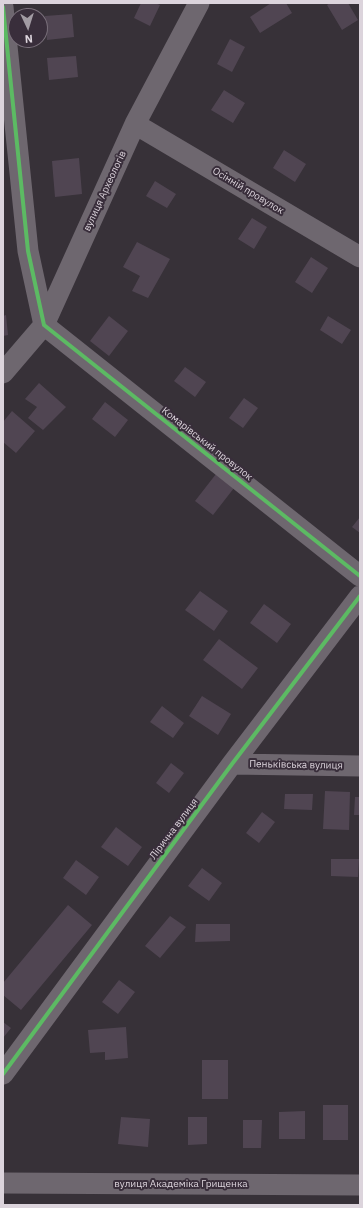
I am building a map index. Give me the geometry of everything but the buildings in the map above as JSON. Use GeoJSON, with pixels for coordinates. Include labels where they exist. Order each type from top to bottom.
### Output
{"type":"FeatureCollection","features":[{"type":"Feature","properties":{"kind":"street","name":"вулиця Археологів"},"geometry":{"type":"LineString","coordinates":[[3,373],[44,325],[136,124],[199,3]]}},
{"type":"Feature","properties":{"kind":"street"},"geometry":{"type":"LineString","coordinates":[[3,7],[28,251],[44,325]]}},
{"type":"Feature","properties":{"kind":"street","name":"Осінній провулок"},"geometry":{"type":"LineString","coordinates":[[136,124],[360,257]]}},
{"type":"Feature","properties":{"kind":"street","name":"Комарівський провулок"},"geometry":{"type":"LineString","coordinates":[[44,325],[360,576]]}},
{"type":"Feature","properties":{"kind":"street","name":"Лірична вулиця"},"geometry":{"type":"LineString","coordinates":[[3,1074],[232,764],[360,596]]}},
{"type":"Feature","properties":{"kind":"street","name":"Пеньківська вулиця"},"geometry":{"type":"LineString","coordinates":[[232,764],[360,766]]}},
{"type":"Feature","properties":{"kind":"street","name":"вулиця Академіка Грищенка"},"geometry":{"type":"LineString","coordinates":[[3,1183],[360,1185]]}},
{"type":"Feature","properties":{"kind":"cycle path"},"geometry":{"type":"LineString","coordinates":[[3,7],[28,251],[44,325],[360,576]]}},
{"type":"Feature","properties":{"kind":"cycle path"},"geometry":{"type":"LineString","coordinates":[[3,1074],[232,764],[360,596]]}}]}
